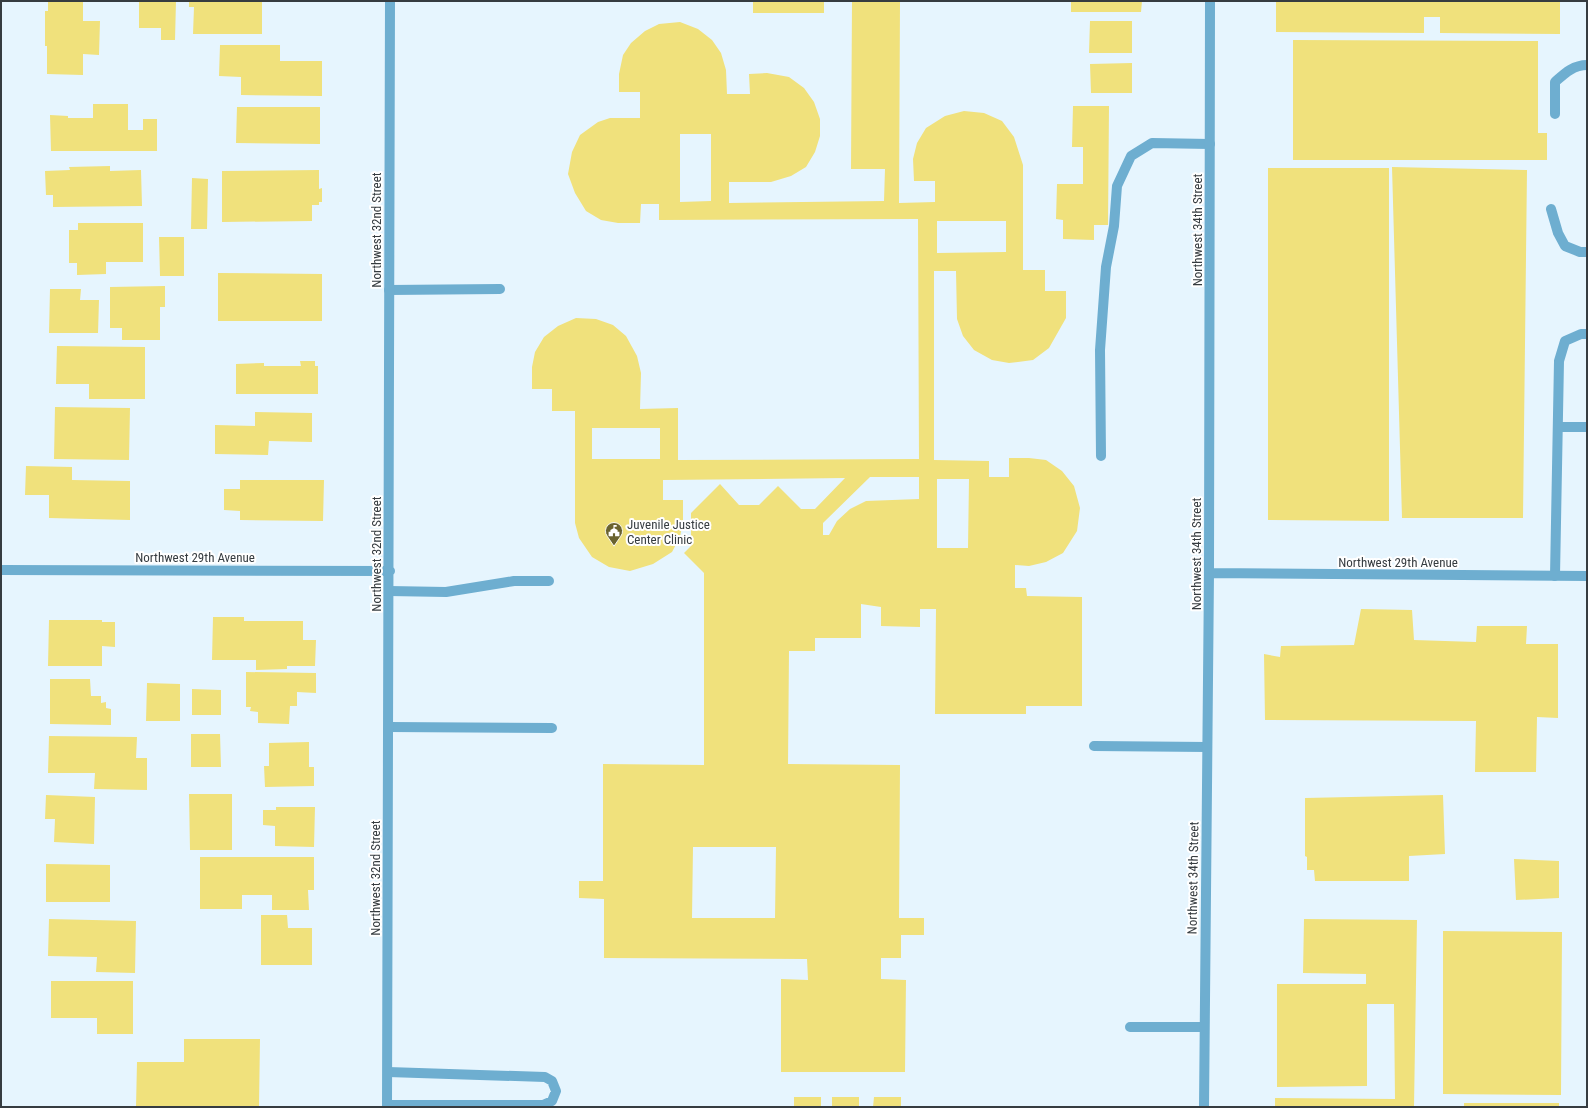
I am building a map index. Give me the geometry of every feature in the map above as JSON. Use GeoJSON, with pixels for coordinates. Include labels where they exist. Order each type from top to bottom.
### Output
{"type":"FeatureCollection","features":[{"type":"Feature","properties":{"kind":"street","name":"Northwest 32nd Street"},"geometry":{"type":"LineString","coordinates":[[387,1106],[390,571],[390,1]]}},
{"type":"Feature","properties":{"kind":"street","name":"Northwest 34th Street"},"geometry":{"type":"LineString","coordinates":[[1204,1107],[1209,573],[1210,1]]}},
{"type":"Feature","properties":{"kind":"street"},"geometry":{"type":"LineString","coordinates":[[1555,114],[1555,82],[1569,70],[1582,65],[1587,65]]}},
{"type":"Feature","properties":{"kind":"street"},"geometry":{"type":"LineString","coordinates":[[1101,456],[1100,350],[1106,267],[1114,226],[1117,186],[1131,156],[1152,143],[1210,144]]}},
{"type":"Feature","properties":{"kind":"street"},"geometry":{"type":"LineString","coordinates":[[1551,210],[1558,233],[1565,246],[1580,252],[1587,252]]}},
{"type":"Feature","properties":{"kind":"street"},"geometry":{"type":"LineString","coordinates":[[389,290],[500,289]]}},
{"type":"Feature","properties":{"kind":"street"},"geometry":{"type":"LineString","coordinates":[[1554,576],[1559,361],[1565,341],[1581,334],[1587,334]]}},
{"type":"Feature","properties":{"kind":"street"},"geometry":{"type":"LineString","coordinates":[[1558,427],[1587,427]]}},
{"type":"Feature","properties":{"kind":"street","name":"Northwest 29th Avenue"},"geometry":{"type":"LineString","coordinates":[[1,570],[390,571]]}},
{"type":"Feature","properties":{"kind":"street","name":"Northwest 29th Avenue"},"geometry":{"type":"LineString","coordinates":[[1209,573],[1587,576]]}},
{"type":"Feature","properties":{"kind":"street"},"geometry":{"type":"LineString","coordinates":[[389,591],[446,592],[514,581],[549,582]]}},
{"type":"Feature","properties":{"kind":"street"},"geometry":{"type":"LineString","coordinates":[[389,727],[552,728]]}},
{"type":"Feature","properties":{"kind":"street"},"geometry":{"type":"LineString","coordinates":[[1094,746],[1207,747]]}},
{"type":"Feature","properties":{"kind":"street"},"geometry":{"type":"LineString","coordinates":[[1130,1027],[1204,1027]]}},
{"type":"Feature","properties":{"kind":"street"},"geometry":{"type":"LineString","coordinates":[[387,1106],[544,1106],[552,1101],[556,1091],[552,1081],[545,1077],[388,1072]]}},
{"type":"Feature","properties":{"kind":"building"},"geometry":{"type":"Polygon","coordinates":[[[48,1],[83,1],[83,21],[100,21],[99,55],[83,54],[83,75],[47,74],[45,11],[48,11],[48,1]]]}},
{"type":"Feature","properties":{"kind":"building"},"geometry":{"type":"Polygon","coordinates":[[[139,1],[176,1],[175,40],[161,40],[161,28],[139,28],[139,1]]]}},
{"type":"Feature","properties":{"kind":"building"},"geometry":{"type":"Polygon","coordinates":[[[189,1],[262,1],[262,34],[193,34],[194,7],[189,7],[189,1]]]}},
{"type":"Feature","properties":{"kind":"building"},"geometry":{"type":"Polygon","coordinates":[[[753,1],[824,1],[824,13],[753,13],[753,1]]]}},
{"type":"Feature","properties":{"kind":"building"},"geometry":{"type":"Polygon","coordinates":[[[852,1],[900,1],[899,203],[935,202],[935,181],[914,181],[913,159],[917,143],[926,128],[945,116],[964,111],[984,113],[1002,121],[1014,137],[1023,165],[1023,270],[1045,270],[1045,291],[1066,291],[1066,318],[1049,348],[1033,360],[1009,363],[992,360],[974,350],[963,336],[957,319],[956,271],[934,271],[934,460],[989,461],[989,477],[1009,477],[1009,458],[1046,460],[1062,471],[1074,486],[1080,508],[1077,531],[1063,553],[1046,562],[1029,566],[1015,565],[1015,588],[1026,588],[1027,596],[1082,597],[1082,706],[1026,706],[1026,714],[935,714],[936,609],[920,609],[920,627],[881,626],[881,607],[861,604],[861,638],[815,638],[815,651],[789,651],[788,764],[900,765],[899,918],[924,918],[924,935],[901,935],[901,958],[881,958],[881,979],[906,980],[905,1072],[781,1072],[781,979],[808,980],[807,959],[604,958],[604,899],[579,898],[579,881],[603,881],[603,764],[704,765],[704,573],[684,553],[691,546],[691,513],[720,484],[739,505],[759,505],[778,486],[801,509],[815,509],[845,478],[663,480],[663,500],[683,500],[683,521],[680,537],[672,552],[653,564],[630,571],[609,567],[592,557],[579,538],[575,523],[575,411],[552,411],[552,389],[532,389],[532,367],[535,352],[544,337],[558,326],[576,318],[596,319],[613,325],[626,336],[637,356],[641,373],[640,409],[678,408],[678,460],[919,459],[918,219],[659,220],[659,204],[641,204],[640,223],[618,223],[601,220],[586,211],[575,193],[568,174],[572,152],[580,135],[598,122],[610,118],[640,118],[640,92],[619,92],[619,74],[623,55],[631,43],[645,31],[659,24],[680,22],[698,29],[712,40],[721,53],[726,70],[727,94],[750,94],[749,74],[767,73],[789,77],[804,88],[814,102],[820,119],[820,136],[815,152],[806,167],[791,176],[771,182],[729,182],[729,203],[884,201],[885,169],[851,169],[852,1]],[[680,134],[680,202],[711,201],[711,134],[680,134]],[[937,221],[937,253],[1006,252],[1006,221],[937,221]],[[592,428],[592,459],[660,459],[660,428],[592,428]],[[870,477],[823,523],[823,535],[829,535],[837,521],[850,509],[866,501],[919,499],[919,477],[870,477]],[[937,479],[937,548],[968,548],[969,479],[937,479]],[[693,847],[692,918],[775,918],[776,847],[693,847]]]}},
{"type":"Feature","properties":{"kind":"building"},"geometry":{"type":"Polygon","coordinates":[[[1071,1],[1142,1],[1141,12],[1071,12],[1071,1]]]}},
{"type":"Feature","properties":{"kind":"building"},"geometry":{"type":"Polygon","coordinates":[[[1276,1],[1560,1],[1560,34],[1440,33],[1440,17],[1424,17],[1424,33],[1276,32],[1276,1]]]}},
{"type":"Feature","properties":{"kind":"building"},"geometry":{"type":"Polygon","coordinates":[[[1090,21],[1132,21],[1132,53],[1089,53],[1090,21]]]}},
{"type":"Feature","properties":{"kind":"building"},"geometry":{"type":"Polygon","coordinates":[[[1293,40],[1538,41],[1538,133],[1547,133],[1547,160],[1293,160],[1293,40]]]}},
{"type":"Feature","properties":{"kind":"building"},"geometry":{"type":"Polygon","coordinates":[[[220,45],[280,45],[280,61],[322,61],[322,96],[241,95],[241,77],[219,76],[220,45]]]}},
{"type":"Feature","properties":{"kind":"building"},"geometry":{"type":"Polygon","coordinates":[[[1132,63],[1132,93],[1091,93],[1090,64],[1132,63]]]}},
{"type":"Feature","properties":{"kind":"building"},"geometry":{"type":"Polygon","coordinates":[[[93,104],[128,104],[128,130],[143,130],[143,119],[157,119],[157,151],[51,151],[50,115],[68,116],[68,118],[93,118],[93,104]]]}},
{"type":"Feature","properties":{"kind":"building"},"geometry":{"type":"Polygon","coordinates":[[[1073,106],[1109,106],[1108,225],[1094,225],[1094,240],[1063,239],[1063,220],[1056,219],[1057,184],[1083,184],[1083,147],[1072,147],[1073,106]]]}},
{"type":"Feature","properties":{"kind":"building"},"geometry":{"type":"Polygon","coordinates":[[[237,107],[320,107],[320,144],[236,143],[237,107]]]}},
{"type":"Feature","properties":{"kind":"building"},"geometry":{"type":"Polygon","coordinates":[[[110,166],[110,171],[141,170],[142,206],[53,207],[53,195],[46,195],[45,171],[70,170],[69,167],[110,166]]]}},
{"type":"Feature","properties":{"kind":"building"},"geometry":{"type":"Polygon","coordinates":[[[1392,167],[1527,170],[1523,518],[1402,518],[1392,167]]]}},
{"type":"Feature","properties":{"kind":"building"},"geometry":{"type":"Polygon","coordinates":[[[1268,168],[1389,168],[1389,521],[1268,520],[1268,168]]]}},
{"type":"Feature","properties":{"kind":"building"},"geometry":{"type":"Polygon","coordinates":[[[319,170],[319,189],[322,188],[322,202],[319,202],[319,205],[312,205],[312,221],[222,222],[222,171],[319,170]]]}},
{"type":"Feature","properties":{"kind":"building"},"geometry":{"type":"Polygon","coordinates":[[[192,178],[208,179],[207,229],[191,229],[192,178]]]}},
{"type":"Feature","properties":{"kind":"building"},"geometry":{"type":"Polygon","coordinates":[[[78,223],[143,223],[143,262],[106,262],[106,274],[77,275],[77,263],[69,263],[69,230],[78,230],[78,223]]]}},
{"type":"Feature","properties":{"kind":"building"},"geometry":{"type":"Polygon","coordinates":[[[159,237],[184,237],[184,276],[160,276],[159,237]]]}},
{"type":"Feature","properties":{"kind":"building"},"geometry":{"type":"Polygon","coordinates":[[[218,273],[322,274],[322,321],[218,321],[218,273]]]}},
{"type":"Feature","properties":{"kind":"building"},"geometry":{"type":"Polygon","coordinates":[[[165,286],[165,307],[160,307],[160,340],[122,340],[122,328],[110,328],[110,287],[165,286]]]}},
{"type":"Feature","properties":{"kind":"building"},"geometry":{"type":"Polygon","coordinates":[[[50,289],[81,289],[80,300],[99,300],[98,333],[49,333],[50,289]]]}},
{"type":"Feature","properties":{"kind":"building"},"geometry":{"type":"Polygon","coordinates":[[[57,346],[145,347],[145,399],[89,399],[89,384],[56,384],[57,346]]]}},
{"type":"Feature","properties":{"kind":"building"},"geometry":{"type":"Polygon","coordinates":[[[300,361],[315,361],[315,366],[318,366],[318,394],[236,394],[236,364],[264,363],[264,366],[301,366],[300,361]]]}},
{"type":"Feature","properties":{"kind":"building"},"geometry":{"type":"Polygon","coordinates":[[[55,407],[130,408],[129,460],[54,459],[55,407]]]}},
{"type":"Feature","properties":{"kind":"building"},"geometry":{"type":"Polygon","coordinates":[[[255,412],[312,413],[312,442],[269,441],[268,455],[215,454],[215,425],[255,426],[255,412]]]}},
{"type":"Feature","properties":{"kind":"building"},"geometry":{"type":"Polygon","coordinates":[[[26,466],[72,467],[72,480],[130,481],[130,520],[49,518],[49,495],[25,495],[26,466]]]}},
{"type":"Feature","properties":{"kind":"building"},"geometry":{"type":"Polygon","coordinates":[[[240,480],[324,480],[323,521],[240,520],[240,511],[224,510],[224,489],[240,489],[240,480]]]}},
{"type":"Feature","properties":{"kind":"building"},"geometry":{"type":"Polygon","coordinates":[[[1361,609],[1412,610],[1414,640],[1476,642],[1477,626],[1527,626],[1526,644],[1558,644],[1558,718],[1537,717],[1536,772],[1475,772],[1476,721],[1265,720],[1264,654],[1280,657],[1281,646],[1354,645],[1361,609]]]}},
{"type":"Feature","properties":{"kind":"building"},"geometry":{"type":"Polygon","coordinates":[[[213,617],[244,617],[244,621],[303,621],[303,640],[316,640],[315,666],[287,666],[287,669],[256,670],[256,660],[212,660],[213,617]]]}},
{"type":"Feature","properties":{"kind":"building"},"geometry":{"type":"Polygon","coordinates":[[[49,620],[102,620],[102,622],[115,622],[115,647],[102,646],[102,666],[48,666],[49,620]]]}},
{"type":"Feature","properties":{"kind":"building"},"geometry":{"type":"Polygon","coordinates":[[[246,672],[316,673],[316,693],[297,692],[297,706],[290,706],[289,724],[258,723],[258,712],[250,711],[251,707],[246,707],[246,672]]]}},
{"type":"Feature","properties":{"kind":"building"},"geometry":{"type":"Polygon","coordinates":[[[50,679],[90,679],[91,696],[101,696],[101,703],[106,702],[106,708],[111,709],[111,725],[50,724],[50,679]]]}},
{"type":"Feature","properties":{"kind":"building"},"geometry":{"type":"Polygon","coordinates":[[[147,683],[180,684],[180,721],[146,721],[147,683]]]}},
{"type":"Feature","properties":{"kind":"building"},"geometry":{"type":"Polygon","coordinates":[[[192,689],[221,690],[221,715],[192,715],[192,689]]]}},
{"type":"Feature","properties":{"kind":"building"},"geometry":{"type":"Polygon","coordinates":[[[191,734],[220,734],[221,767],[191,767],[191,734]]]}},
{"type":"Feature","properties":{"kind":"building"},"geometry":{"type":"Polygon","coordinates":[[[49,736],[137,737],[136,758],[147,758],[147,790],[94,789],[95,773],[48,773],[49,736]]]}},
{"type":"Feature","properties":{"kind":"building"},"geometry":{"type":"Polygon","coordinates":[[[309,742],[309,767],[314,767],[314,786],[265,787],[264,766],[269,766],[269,743],[309,742]]]}},
{"type":"Feature","properties":{"kind":"building"},"geometry":{"type":"Polygon","coordinates":[[[189,794],[232,794],[232,850],[190,850],[189,794]]]}},
{"type":"Feature","properties":{"kind":"building"},"geometry":{"type":"Polygon","coordinates":[[[46,795],[95,797],[94,844],[54,842],[55,819],[45,819],[46,795]]]}},
{"type":"Feature","properties":{"kind":"building"},"geometry":{"type":"Polygon","coordinates":[[[1443,795],[1445,854],[1409,856],[1409,881],[1315,881],[1314,870],[1307,870],[1307,857],[1305,856],[1305,798],[1443,795]]]}},
{"type":"Feature","properties":{"kind":"building"},"geometry":{"type":"Polygon","coordinates":[[[276,807],[315,807],[314,847],[275,846],[275,826],[263,825],[263,810],[276,810],[276,807]]]}},
{"type":"Feature","properties":{"kind":"building"},"geometry":{"type":"Polygon","coordinates":[[[200,857],[314,857],[314,890],[308,890],[309,910],[272,910],[272,895],[242,895],[242,909],[200,909],[200,857]]]}},
{"type":"Feature","properties":{"kind":"building"},"geometry":{"type":"Polygon","coordinates":[[[1514,859],[1559,861],[1559,898],[1516,900],[1514,859]]]}},
{"type":"Feature","properties":{"kind":"building"},"geometry":{"type":"Polygon","coordinates":[[[46,864],[110,865],[110,902],[46,902],[46,864]]]}},
{"type":"Feature","properties":{"kind":"building"},"geometry":{"type":"Polygon","coordinates":[[[261,915],[287,915],[288,928],[312,928],[312,965],[261,965],[261,915]]]}},
{"type":"Feature","properties":{"kind":"building"},"geometry":{"type":"Polygon","coordinates":[[[49,919],[136,921],[135,973],[96,972],[97,957],[48,956],[49,919]]]}},
{"type":"Feature","properties":{"kind":"building"},"geometry":{"type":"Polygon","coordinates":[[[1304,919],[1417,920],[1414,1107],[1275,1107],[1275,1098],[1395,1099],[1394,1004],[1367,1004],[1367,1086],[1277,1087],[1277,984],[1366,984],[1366,974],[1303,973],[1304,919]]]}},
{"type":"Feature","properties":{"kind":"building"},"geometry":{"type":"Polygon","coordinates":[[[1443,931],[1562,932],[1561,1095],[1443,1094],[1443,931]]]}},
{"type":"Feature","properties":{"kind":"building"},"geometry":{"type":"Polygon","coordinates":[[[51,981],[133,981],[133,1034],[97,1034],[97,1018],[51,1018],[51,981]]]}},
{"type":"Feature","properties":{"kind":"building"},"geometry":{"type":"Polygon","coordinates":[[[184,1039],[260,1039],[259,1107],[136,1107],[137,1062],[184,1062],[184,1039]]]}},
{"type":"Feature","properties":{"kind":"building"},"geometry":{"type":"Polygon","coordinates":[[[794,1097],[821,1097],[821,1107],[794,1107],[794,1097]]]}},
{"type":"Feature","properties":{"kind":"building"},"geometry":{"type":"Polygon","coordinates":[[[832,1097],[859,1097],[859,1107],[832,1107],[832,1097]]]}},
{"type":"Feature","properties":{"kind":"building"},"geometry":{"type":"Polygon","coordinates":[[[874,1097],[901,1097],[901,1107],[873,1107],[874,1097]]]}},
{"type":"Feature","properties":{"kind":"building"},"geometry":{"type":"Polygon","coordinates":[[[1464,1103],[1559,1103],[1559,1107],[1464,1107],[1464,1103]]]}},
{"type":"Feature","properties":{"kind":"place","name":"Juvenile Justice Center Clinic"},"geometry":{"type":"Point","coordinates":[614,546]}}]}
